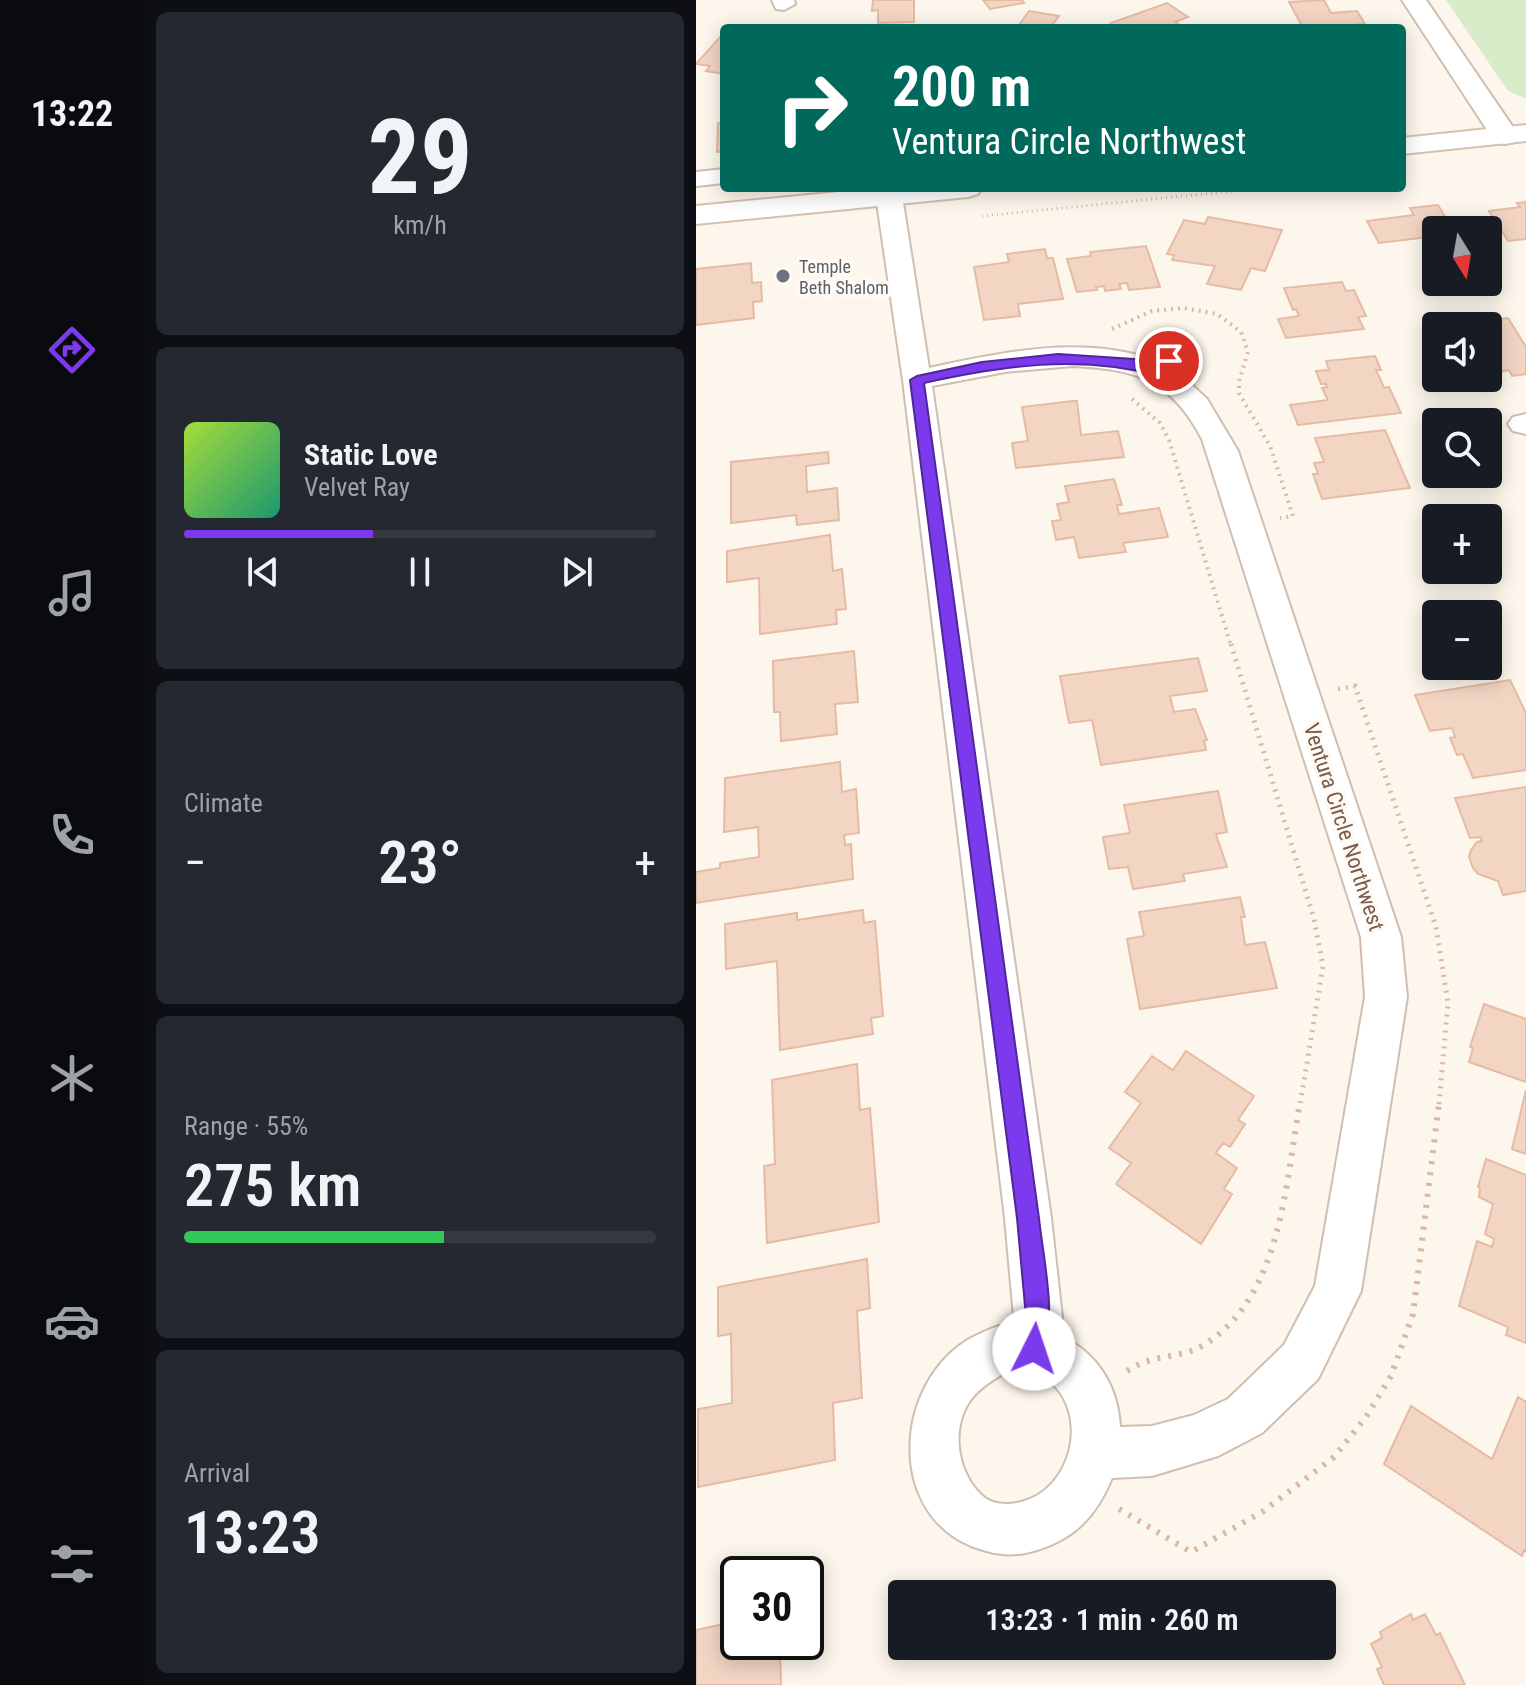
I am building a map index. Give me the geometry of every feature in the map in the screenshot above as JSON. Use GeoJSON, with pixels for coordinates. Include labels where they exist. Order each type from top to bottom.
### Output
{"type":"FeatureCollection","features":[{"type":"Feature","properties":{"kind":"main road"},"geometry":{"type":"LineString","coordinates":[[1414,0],[1515,134]]}},
{"type":"Feature","properties":{"kind":"main road"},"geometry":{"type":"LineString","coordinates":[[1406,146],[1515,134]]}},
{"type":"Feature","properties":{"kind":"main road"},"geometry":{"type":"LineString","coordinates":[[696,215],[928,192]]}},
{"type":"Feature","properties":{"kind":"street"},"geometry":{"type":"LineString","coordinates":[[696,179],[720,176]]}},
{"type":"Feature","properties":{"kind":"street"},"geometry":{"type":"LineString","coordinates":[[889,196],[917,380],[1028,1218],[1038,1317],[1034,1349]]}},
{"type":"Feature","properties":{"kind":"street","name":"Ventura Circle Northwest"},"geometry":{"type":"LineString","coordinates":[[917,380],[982,366],[1058,359],[1134,363],[1169,361],[1175,383],[1209,422],[1223,451],[1381,937],[1386,997],[1338,1291],[1301,1362],[1245,1416],[1200,1438],[1152,1451],[1097,1453]]}},
{"type":"Feature","properties":{"kind":"street"},"geometry":{"type":"LineString","coordinates":[[1003,1348],[1034,1349],[1062,1361],[1084,1385],[1092,1405],[1096,1418],[1097,1453],[1084,1487],[1061,1515],[1030,1529],[997,1530],[966,1515],[944,1489],[934,1455],[936,1419],[951,1386],[974,1362],[1003,1348]]}},
{"type":"Feature","properties":{"kind":"path"},"geometry":{"type":"LineString","coordinates":[[1102,331],[1111,330],[1141,314],[1191,308],[1221,316],[1238,331],[1247,343],[1237,384],[1239,393],[1270,446],[1293,516],[1246,523]]}},
{"type":"Feature","properties":{"kind":"path"},"geometry":{"type":"LineString","coordinates":[[1092,1405],[1117,1378],[1143,1360],[1200,1347],[1233,1320],[1261,1278],[1277,1231],[1323,966],[1314,919],[1169,440],[1160,423],[1149,412],[1125,397]]}},
{"type":"Feature","properties":{"kind":"green space"},"geometry":{"type":"Polygon","coordinates":[[[1446,0],[1526,0],[1526,99],[1508,91],[1446,0]]]}},
{"type":"Feature","properties":{"kind":"building"},"geometry":{"type":"Polygon","coordinates":[[[873,0],[914,0],[914,22],[878,23],[878,10],[872,11],[873,0]]]}},
{"type":"Feature","properties":{"kind":"building"},"geometry":{"type":"Polygon","coordinates":[[[983,0],[1022,0],[1024,3],[990,9],[983,0]]]}},
{"type":"Feature","properties":{"kind":"building"},"geometry":{"type":"Polygon","coordinates":[[[1324,0],[1331,13],[1357,11],[1365,24],[1301,24],[1289,2],[1324,0]]]}},
{"type":"Feature","properties":{"kind":"building"},"geometry":{"type":"Polygon","coordinates":[[[1167,3],[1188,17],[1175,22],[1178,24],[1111,23],[1167,3]]]}},
{"type":"Feature","properties":{"kind":"building"},"geometry":{"type":"Polygon","coordinates":[[[1029,11],[1059,16],[1053,24],[1020,24],[1029,11]]]}},
{"type":"Feature","properties":{"kind":"building"},"geometry":{"type":"Polygon","coordinates":[[[720,37],[720,73],[706,71],[710,66],[696,64],[720,37]]]}},
{"type":"Feature","properties":{"kind":"building"},"geometry":{"type":"Polygon","coordinates":[[[718,123],[720,123],[720,152],[717,152],[718,123]]]}},
{"type":"Feature","properties":{"kind":"building"},"geometry":{"type":"Polygon","coordinates":[[[1526,202],[1526,239],[1508,241],[1502,232],[1502,216],[1492,216],[1489,211],[1520,207],[1517,203],[1526,202]]]}},
{"type":"Feature","properties":{"kind":"building"},"geometry":{"type":"Polygon","coordinates":[[[1438,205],[1445,216],[1422,216],[1422,238],[1379,243],[1367,221],[1414,215],[1410,208],[1438,205]]]}},
{"type":"Feature","properties":{"kind":"building"},"geometry":{"type":"Polygon","coordinates":[[[1208,217],[1282,230],[1265,271],[1251,268],[1241,290],[1207,284],[1215,266],[1172,260],[1174,255],[1167,254],[1184,220],[1205,224],[1208,217]]]}},
{"type":"Feature","properties":{"kind":"building"},"geometry":{"type":"Polygon","coordinates":[[[1146,246],[1160,287],[1129,290],[1127,283],[1119,284],[1121,289],[1105,291],[1104,286],[1077,292],[1067,259],[1091,256],[1090,252],[1146,246]]]}},
{"type":"Feature","properties":{"kind":"building"},"geometry":{"type":"Polygon","coordinates":[[[1045,249],[1047,258],[1053,258],[1063,299],[1018,304],[1020,316],[984,320],[974,267],[1009,262],[1007,254],[1045,249]]]}},
{"type":"Feature","properties":{"kind":"building"},"geometry":{"type":"Polygon","coordinates":[[[751,263],[752,283],[761,282],[762,301],[753,302],[754,318],[696,325],[696,269],[751,263]]]}},
{"type":"Feature","properties":{"kind":"building"},"geometry":{"type":"Polygon","coordinates":[[[1342,282],[1346,291],[1354,290],[1366,316],[1358,317],[1364,329],[1286,338],[1278,319],[1299,316],[1296,309],[1293,310],[1284,288],[1342,282]]]}},
{"type":"Feature","properties":{"kind":"building"},"geometry":{"type":"Polygon","coordinates":[[[1508,318],[1526,347],[1526,374],[1512,376],[1509,370],[1502,371],[1502,319],[1508,318]]]}},
{"type":"Feature","properties":{"kind":"building"},"geometry":{"type":"Polygon","coordinates":[[[1375,356],[1381,370],[1376,370],[1384,388],[1389,387],[1401,413],[1298,425],[1290,405],[1328,400],[1322,388],[1327,387],[1326,384],[1321,384],[1316,371],[1329,370],[1326,361],[1375,356]]]}},
{"type":"Feature","properties":{"kind":"building"},"geometry":{"type":"Polygon","coordinates":[[[1077,401],[1081,435],[1118,431],[1124,457],[1016,468],[1012,443],[1028,441],[1022,407],[1077,401]]]}},
{"type":"Feature","properties":{"kind":"building"},"geometry":{"type":"Polygon","coordinates":[[[1385,430],[1410,488],[1322,499],[1313,474],[1318,474],[1314,463],[1324,462],[1315,438],[1385,430]]]}},
{"type":"Feature","properties":{"kind":"building"},"geometry":{"type":"Polygon","coordinates":[[[828,452],[829,463],[806,466],[807,492],[837,488],[839,520],[797,525],[796,515],[731,523],[731,462],[828,452]]]}},
{"type":"Feature","properties":{"kind":"building"},"geometry":{"type":"Polygon","coordinates":[[[1114,479],[1122,505],[1117,505],[1119,514],[1159,508],[1168,537],[1123,543],[1126,552],[1079,558],[1074,537],[1056,540],[1052,521],[1061,520],[1057,504],[1069,502],[1065,486],[1114,479]]]}},
{"type":"Feature","properties":{"kind":"building"},"geometry":{"type":"Polygon","coordinates":[[[830,535],[833,571],[842,569],[846,609],[836,610],[837,624],[760,634],[759,578],[727,582],[727,551],[830,535]]]}},
{"type":"Feature","properties":{"kind":"building"},"geometry":{"type":"Polygon","coordinates":[[[854,651],[858,702],[835,704],[837,734],[781,741],[780,712],[774,712],[773,661],[854,651]]]}},
{"type":"Feature","properties":{"kind":"building"},"geometry":{"type":"Polygon","coordinates":[[[1198,658],[1207,691],[1170,696],[1174,712],[1195,709],[1207,740],[1204,741],[1206,750],[1101,765],[1092,720],[1069,723],[1060,676],[1198,658]]]}},
{"type":"Feature","properties":{"kind":"building"},"geometry":{"type":"Polygon","coordinates":[[[1510,680],[1526,713],[1526,770],[1473,778],[1463,754],[1457,755],[1450,738],[1455,737],[1452,728],[1430,731],[1415,695],[1510,680]]]}},
{"type":"Feature","properties":{"kind":"building"},"geometry":{"type":"Polygon","coordinates":[[[840,762],[842,792],[856,789],[859,833],[844,835],[845,845],[851,844],[853,879],[696,903],[696,872],[720,868],[720,863],[759,857],[758,827],[724,832],[725,778],[840,762]]]}},
{"type":"Feature","properties":{"kind":"building"},"geometry":{"type":"Polygon","coordinates":[[[1526,787],[1526,891],[1503,895],[1498,881],[1478,874],[1473,868],[1469,857],[1471,850],[1482,841],[1480,837],[1470,838],[1455,798],[1526,787]]]}},
{"type":"Feature","properties":{"kind":"building"},"geometry":{"type":"Polygon","coordinates":[[[1218,791],[1227,832],[1216,834],[1227,867],[1183,874],[1185,881],[1133,889],[1128,867],[1109,869],[1103,837],[1130,833],[1124,805],[1218,791]]]}},
{"type":"Feature","properties":{"kind":"building"},"geometry":{"type":"Polygon","coordinates":[[[1240,897],[1245,917],[1241,917],[1245,945],[1265,942],[1277,988],[1140,1009],[1127,939],[1144,936],[1139,912],[1240,897]]]}},
{"type":"Feature","properties":{"kind":"building"},"geometry":{"type":"Polygon","coordinates":[[[863,910],[864,923],[875,921],[883,1016],[871,1018],[873,1034],[780,1050],[777,961],[726,969],[725,924],[797,913],[797,920],[863,910]]]}},
{"type":"Feature","properties":{"kind":"building"},"geometry":{"type":"Polygon","coordinates":[[[1484,1004],[1526,1019],[1526,1082],[1469,1062],[1473,1048],[1470,1047],[1484,1004]]]}},
{"type":"Feature","properties":{"kind":"building"},"geometry":{"type":"Polygon","coordinates":[[[1186,1051],[1254,1096],[1238,1120],[1245,1124],[1230,1147],[1223,1143],[1216,1153],[1237,1168],[1224,1189],[1232,1194],[1201,1244],[1116,1184],[1131,1163],[1109,1148],[1141,1103],[1125,1092],[1152,1056],[1173,1070],[1186,1051]]]}},
{"type":"Feature","properties":{"kind":"building"},"geometry":{"type":"Polygon","coordinates":[[[857,1064],[860,1110],[870,1108],[879,1222],[767,1243],[764,1166],[775,1164],[772,1080],[857,1064]]]}},
{"type":"Feature","properties":{"kind":"building"},"geometry":{"type":"Polygon","coordinates":[[[1526,1090],[1526,1154],[1512,1149],[1526,1090]]]}},
{"type":"Feature","properties":{"kind":"building"},"geometry":{"type":"Polygon","coordinates":[[[1486,1159],[1526,1175],[1526,1343],[1506,1335],[1508,1327],[1459,1306],[1477,1241],[1492,1247],[1494,1239],[1485,1234],[1493,1204],[1479,1197],[1478,1187],[1486,1159]]]}},
{"type":"Feature","properties":{"kind":"building"},"geometry":{"type":"Polygon","coordinates":[[[867,1259],[870,1308],[857,1311],[862,1398],[833,1403],[835,1460],[698,1487],[698,1409],[732,1403],[731,1334],[718,1336],[718,1287],[867,1259]]]}},
{"type":"Feature","properties":{"kind":"building"},"geometry":{"type":"Polygon","coordinates":[[[1518,1397],[1526,1402],[1526,1552],[1524,1550],[1522,1556],[1384,1464],[1411,1406],[1492,1459],[1518,1397]]]}},
{"type":"Feature","properties":{"kind":"building"},"geometry":{"type":"Polygon","coordinates":[[[1411,1614],[1413,1620],[1425,1614],[1436,1635],[1440,1633],[1465,1685],[1384,1685],[1377,1669],[1382,1667],[1371,1644],[1382,1638],[1380,1632],[1411,1614]]]}},
{"type":"Feature","properties":{"kind":"building"},"geometry":{"type":"Polygon","coordinates":[[[720,1625],[720,1660],[780,1660],[781,1685],[696,1685],[696,1630],[720,1625]]]}},
{"type":"Feature","properties":{"kind":"place","name":"Temple Beth Shalom"},"geometry":{"type":"Point","coordinates":[783,276]}},
{"type":"Feature","properties":{"kind":"route"},"geometry":{"type":"LineString","coordinates":[[1034,1349],[1038,1317],[1028,1218],[917,380],[982,366],[1058,359],[1134,363],[1158,372],[1169,361]]}}]}
